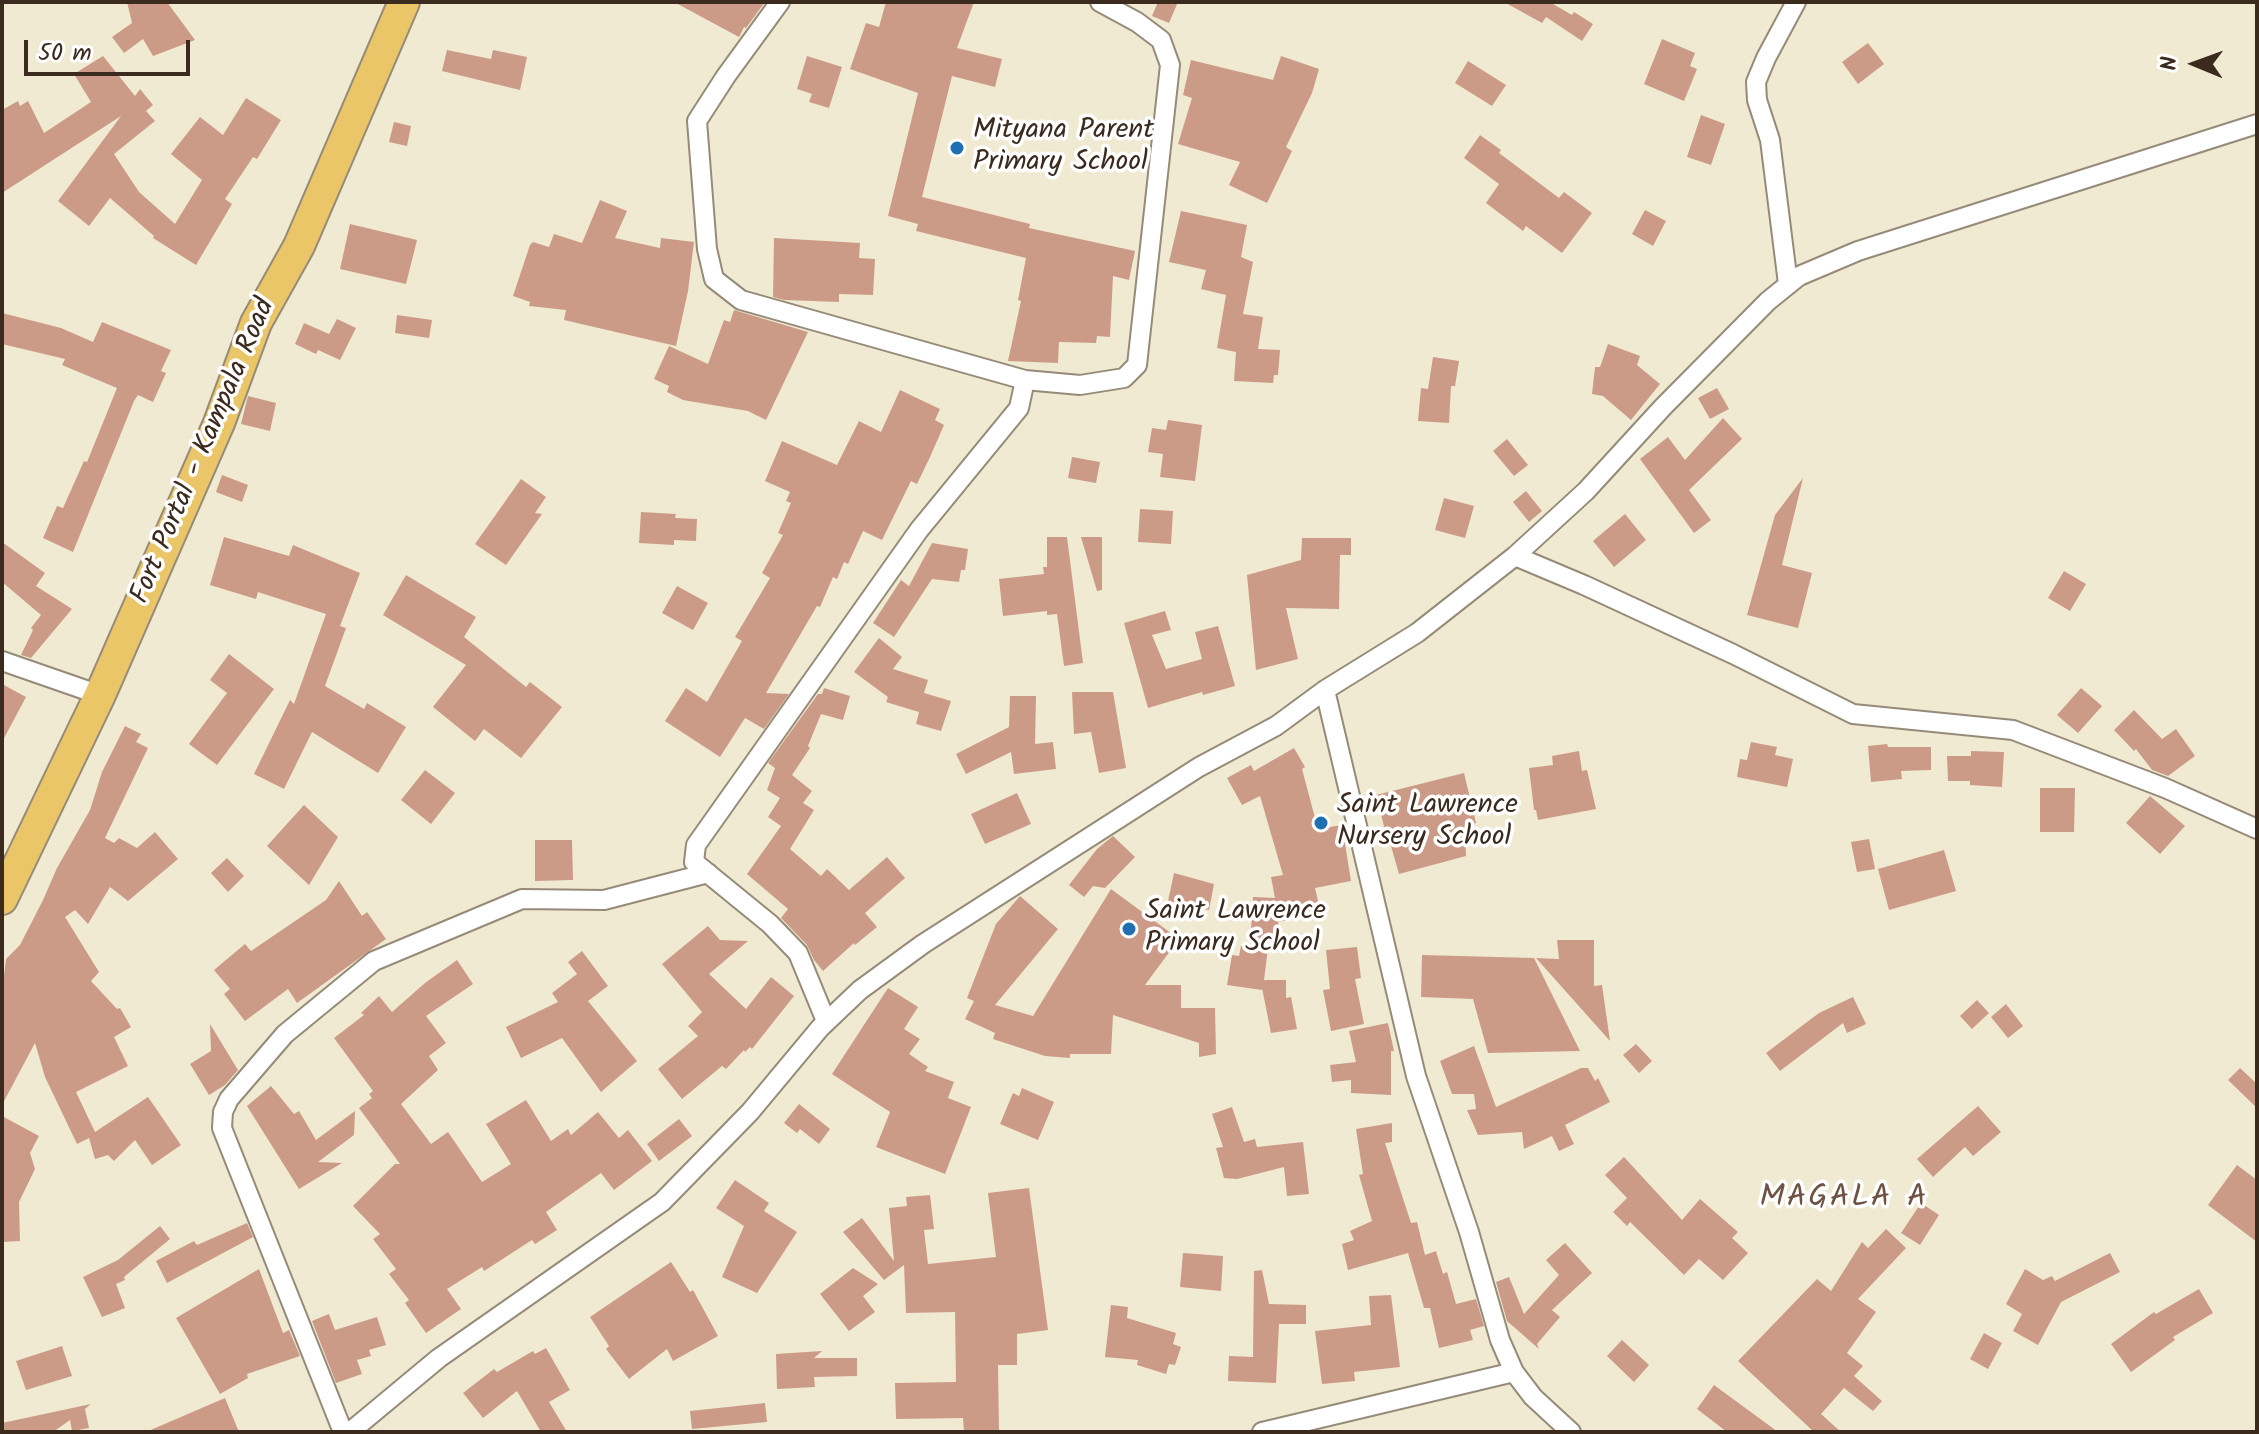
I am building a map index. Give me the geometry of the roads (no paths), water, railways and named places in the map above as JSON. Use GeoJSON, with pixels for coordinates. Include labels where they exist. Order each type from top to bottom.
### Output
{"type":"FeatureCollection","features":[{"type":"Feature","properties":{"kind":"main road","name":"Fort Portal - Kampala Road"},"geometry":{"type":"LineString","coordinates":[[2,899],[100,695],[219,423],[256,323],[299,246],[404,2]]}},
{"type":"Feature","properties":{"kind":"street"},"geometry":{"type":"LineString","coordinates":[[780,2],[697,121],[707,249],[714,279],[741,300],[1025,380],[1080,385],[1124,378],[1137,365],[1170,65],[1161,40],[1137,22],[1100,2]]}},
{"type":"Feature","properties":{"kind":"street"},"geometry":{"type":"LineString","coordinates":[[1788,284],[1772,152],[1757,100],[1756,82],[1796,2]]}},
{"type":"Feature","properties":{"kind":"street"},"geometry":{"type":"LineString","coordinates":[[350,1432],[439,1358],[662,1202],[750,1112],[826,1021],[860,990],[923,944],[1199,767],[1276,726],[1325,690],[1417,633],[1515,556],[1586,491],[1768,301],[1799,276],[1858,251],[2257,124]]}},
{"type":"Feature","properties":{"kind":"street"},"geometry":{"type":"LineString","coordinates":[[826,1021],[798,953],[770,924],[694,862],[696,845],[919,530],[1019,408],[1025,380]]}},
{"type":"Feature","properties":{"kind":"street"},"geometry":{"type":"LineString","coordinates":[[1515,556],[1720,648],[1853,714],[2013,730],[2165,788],[2257,829]]}},
{"type":"Feature","properties":{"kind":"street"},"geometry":{"type":"LineString","coordinates":[[2,661],[100,695]]}},
{"type":"Feature","properties":{"kind":"street"},"geometry":{"type":"LineString","coordinates":[[1325,690],[1416,1076],[1469,1232],[1500,1340],[1514,1372],[1533,1397],[1571,1432]]}},
{"type":"Feature","properties":{"kind":"street"},"geometry":{"type":"LineString","coordinates":[[343,1432],[222,1128],[223,1112],[229,1099],[285,1034],[374,961],[522,899],[604,900],[708,873]]}},
{"type":"Feature","properties":{"kind":"street"},"geometry":{"type":"LineString","coordinates":[[1262,1432],[1514,1372]]}},
{"type":"Feature","properties":{"kind":"place","name":"Mityana Parent Primary School"},"geometry":{"type":"Point","coordinates":[957,148]}},
{"type":"Feature","properties":{"kind":"place","name":"Saint Lawrence Nursery School"},"geometry":{"type":"Point","coordinates":[1321,823]}},
{"type":"Feature","properties":{"kind":"place","name":"Saint Lawrence Primary School"},"geometry":{"type":"Point","coordinates":[1129,929]}},
{"type":"Feature","properties":{"kind":"district","name":"MAGALA A"},"geometry":{"type":"Point","coordinates":[1844,1201]}}]}
